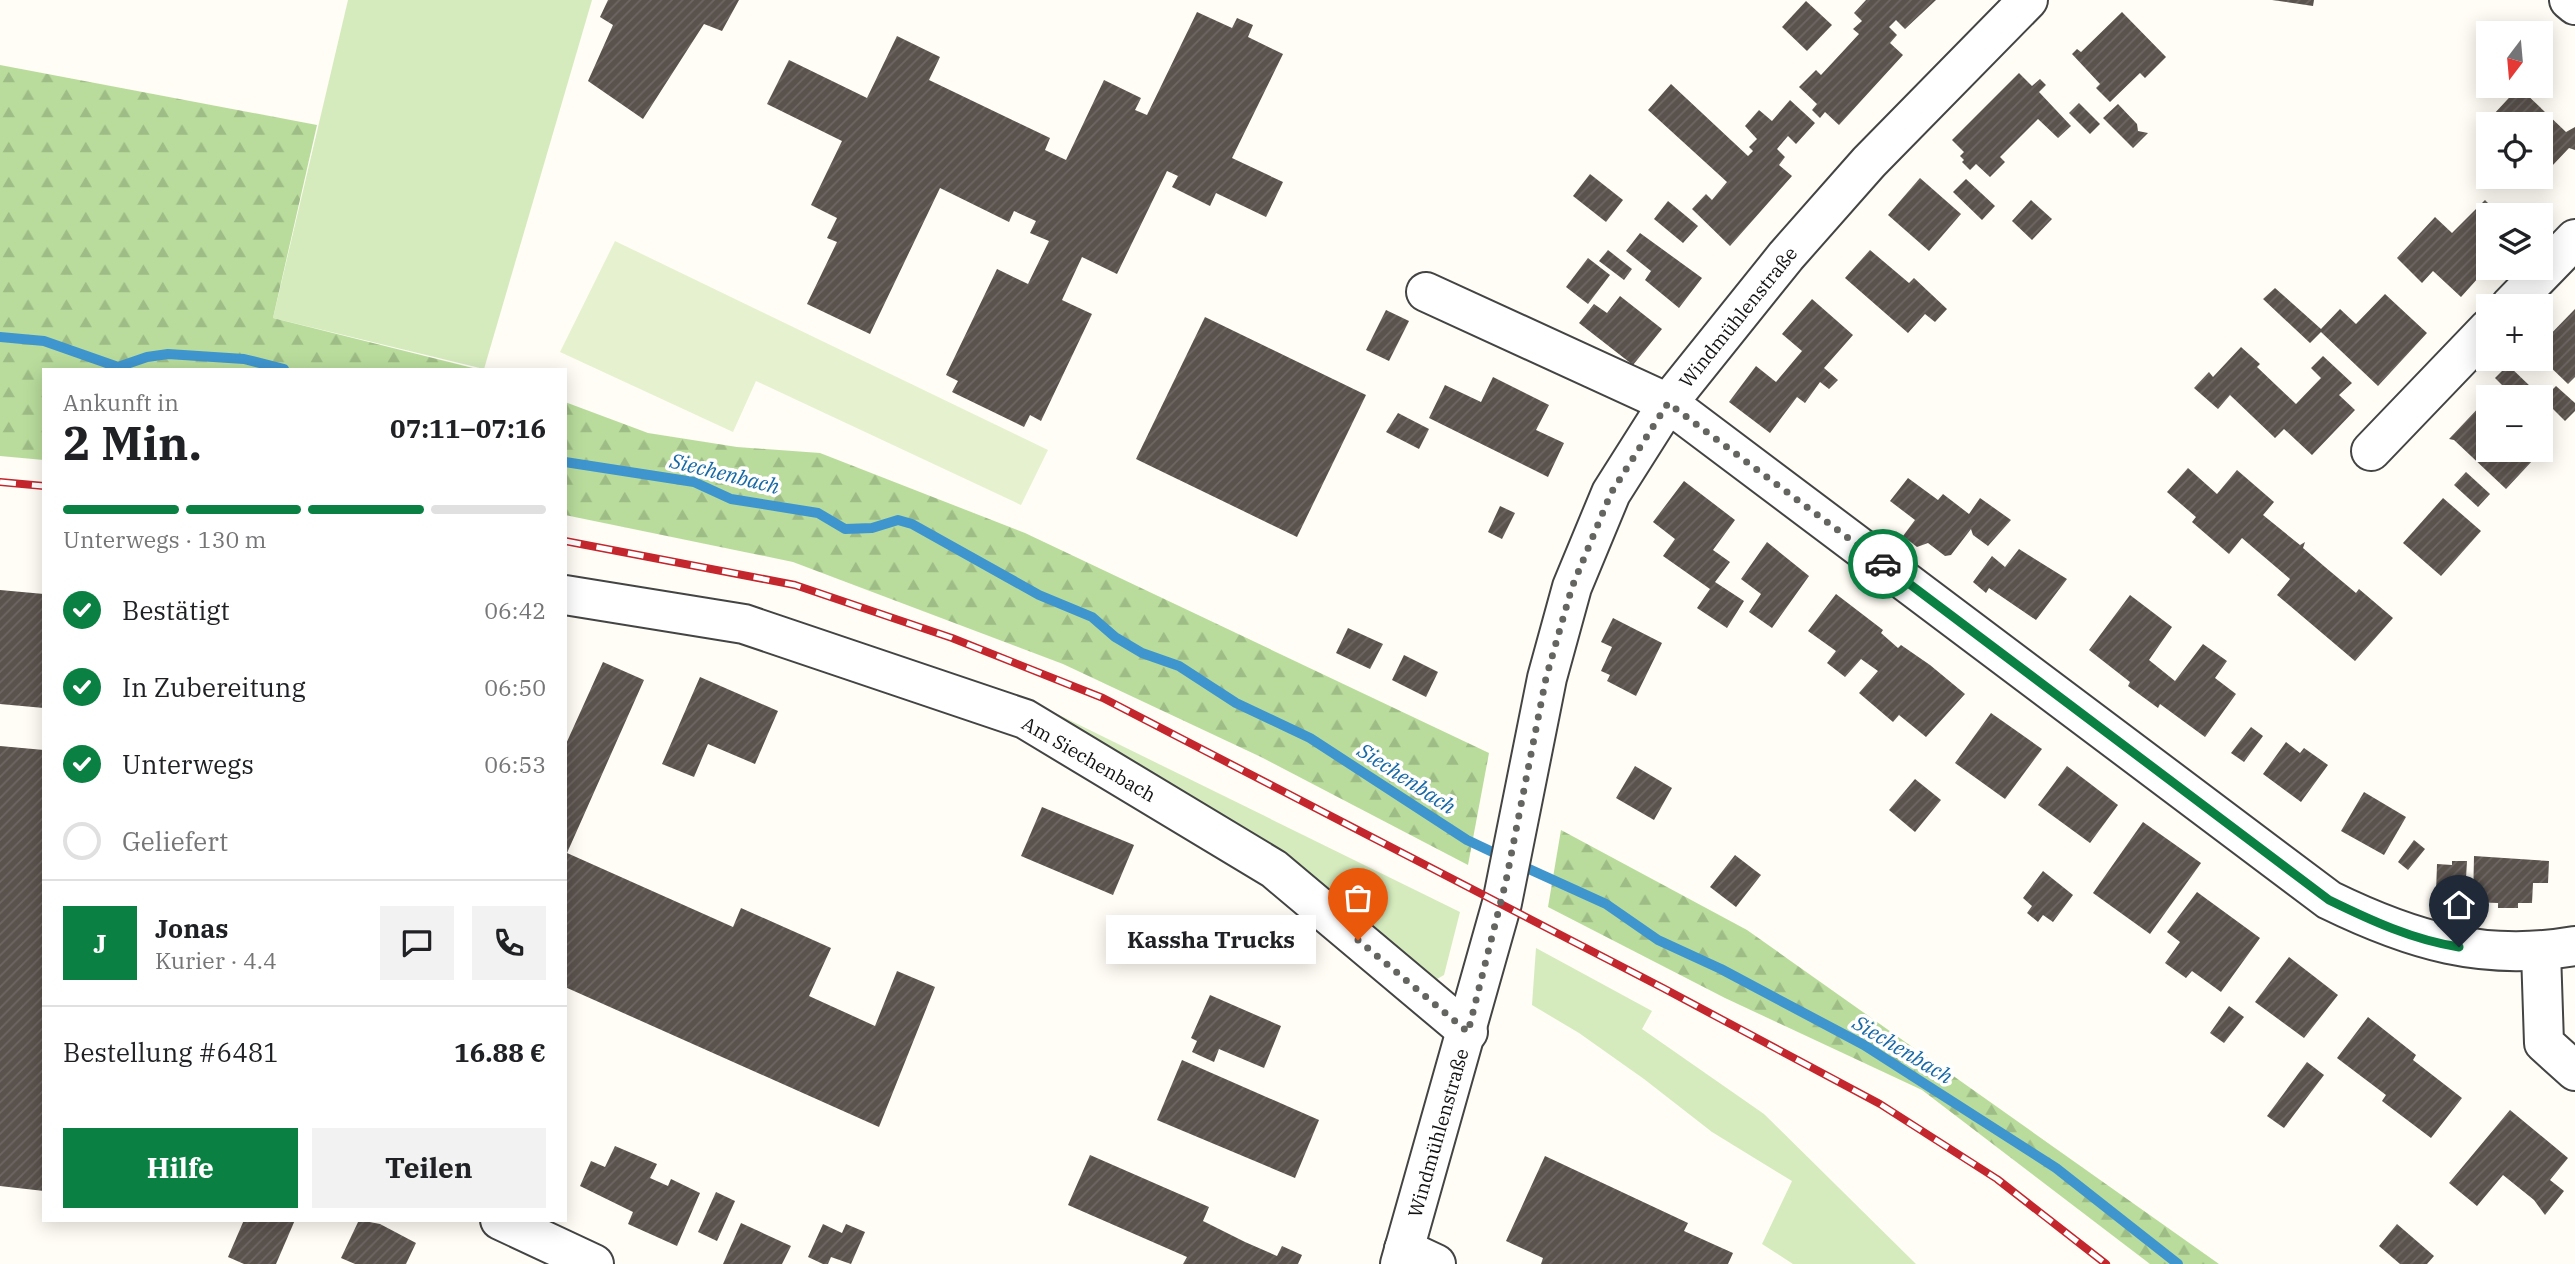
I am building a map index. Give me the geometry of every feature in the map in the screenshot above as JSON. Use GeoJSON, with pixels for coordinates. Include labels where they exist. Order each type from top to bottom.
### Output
{"type":"FeatureCollection","features":[{"type":"Feature","properties":{"kind":"street","name":"Windmühlenstraße"},"geometry":{"type":"LineString","coordinates":[[1414,1259],[1506,881],[1546,678],[1572,587],[1611,493],[1668,403],[1786,256],[1869,162],[2028,0]]}},
{"type":"Feature","properties":{"kind":"street"},"geometry":{"type":"LineString","coordinates":[[2569,0],[2575,5]]}},
{"type":"Feature","properties":{"kind":"street"},"geometry":{"type":"LineString","coordinates":[[2522,294],[2575,239]]}},
{"type":"Feature","properties":{"kind":"street"},"geometry":{"type":"LineString","coordinates":[[1426,292],[1668,403],[2329,900],[2372,921],[2434,943],[2483,951],[2558,949],[2544,1043],[2575,1071]]}},
{"type":"Feature","properties":{"kind":"street"},"geometry":{"type":"LineString","coordinates":[[2371,451],[2476,342]]}},
{"type":"Feature","properties":{"kind":"street","name":"Am Siechenbach"},"geometry":{"type":"LineString","coordinates":[[567,596],[744,624],[1024,719],[1274,870],[1468,1032]]}},
{"type":"Feature","properties":{"kind":"street"},"geometry":{"type":"LineString","coordinates":[[504,1222],[594,1264]]}},
{"type":"Feature","properties":{"kind":"green space"},"geometry":{"type":"Polygon","coordinates":[[[348,0],[592,0],[484,368],[273,318],[348,0]]]}},
{"type":"Feature","properties":{"kind":"green space"},"geometry":{"type":"Polygon","coordinates":[[[0,65],[317,125],[273,318],[473,368],[42,368],[42,460],[0,456],[0,65]]]}},
{"type":"Feature","properties":{"kind":"green space"},"geometry":{"type":"Polygon","coordinates":[[[615,241],[1048,450],[1021,505],[756,381],[733,432],[560,352],[615,241]]]}},
{"type":"Feature","properties":{"kind":"green space"},"geometry":{"type":"Polygon","coordinates":[[[567,403],[648,433],[737,447],[820,453],[1025,533],[1489,753],[1468,865],[1261,757],[1063,664],[793,562],[567,515],[567,403]]]}},
{"type":"Feature","properties":{"kind":"green space"},"geometry":{"type":"Polygon","coordinates":[[[884,656],[1051,711],[1460,912],[1444,975],[1437,979],[1427,975],[1345,903],[1286,859],[884,656]]]}},
{"type":"Feature","properties":{"kind":"green space"},"geometry":{"type":"Polygon","coordinates":[[[1561,830],[1747,930],[2219,1264],[2150,1264],[1922,1090],[1725,998],[1548,907],[1561,830]]]}},
{"type":"Feature","properties":{"kind":"green space"},"geometry":{"type":"Polygon","coordinates":[[[1536,948],[1652,1011],[1642,1029],[1764,1114],[1916,1264],[1793,1264],[1762,1244],[1792,1181],[1712,1132],[1579,1033],[1532,1005],[1536,948]]]}},
{"type":"Feature","properties":{"kind":"building"},"geometry":{"type":"Polygon","coordinates":[[[608,0],[739,0],[722,31],[704,24],[643,119],[588,81],[613,25],[600,17],[608,0]]]}},
{"type":"Feature","properties":{"kind":"building"},"geometry":{"type":"Polygon","coordinates":[[[1866,0],[1936,0],[1905,29],[1896,20],[1889,27],[1897,35],[1890,43],[1903,55],[1839,125],[1825,112],[1820,118],[1812,110],[1817,104],[1799,87],[1816,70],[1821,75],[1859,34],[1853,29],[1862,21],[1854,13],[1866,0]]]}},
{"type":"Feature","properties":{"kind":"building"},"geometry":{"type":"Polygon","coordinates":[[[2272,0],[2314,0],[2313,6],[2272,0]]]}},
{"type":"Feature","properties":{"kind":"building"},"geometry":{"type":"Polygon","coordinates":[[[1806,1],[1832,25],[1807,51],[1782,27],[1806,1]]]}},
{"type":"Feature","properties":{"kind":"building"},"geometry":{"type":"Polygon","coordinates":[[[1197,12],[1232,28],[1237,18],[1253,25],[1248,37],[1283,54],[1232,158],[1283,182],[1266,217],[1216,193],[1210,206],[1172,187],[1178,176],[1167,171],[1117,274],[1082,257],[1062,300],[1092,314],[1041,421],[1030,415],[1024,427],[952,392],[958,381],[946,375],[997,269],[1028,284],[1049,241],[1030,233],[1036,221],[1014,211],[1009,222],[940,188],[870,334],[807,304],[837,242],[827,238],[837,218],[811,205],[842,141],[767,104],[789,60],[867,98],[897,36],[940,57],[929,80],[1050,138],[1045,150],[1066,160],[1104,80],[1141,98],[1135,110],[1147,115],[1197,12]]]}},
{"type":"Feature","properties":{"kind":"building"},"geometry":{"type":"Polygon","coordinates":[[[2122,12],[2166,57],[2145,78],[2140,73],[2110,102],[2096,88],[2100,84],[2072,54],[2077,49],[2081,52],[2122,12]]]}},
{"type":"Feature","properties":{"kind":"building"},"geometry":{"type":"Polygon","coordinates":[[[2019,73],[2032,86],[2040,79],[2046,85],[2039,92],[2071,126],[2058,138],[2038,119],[2000,157],[2005,162],[1990,177],[1976,164],[1970,170],[1960,156],[1964,152],[1952,140],[2019,73]]]}},
{"type":"Feature","properties":{"kind":"building"},"geometry":{"type":"Polygon","coordinates":[[[1671,84],[1748,156],[1753,151],[1749,147],[1757,139],[1745,126],[1759,110],[1772,121],[1790,100],[1815,123],[1796,144],[1788,136],[1777,149],[1785,157],[1779,165],[1792,176],[1730,246],[1692,209],[1706,194],[1712,200],[1727,182],[1648,110],[1671,84]]]}},
{"type":"Feature","properties":{"kind":"building"},"geometry":{"type":"Polygon","coordinates":[[[2509,98],[2530,98],[2545,112],[2496,112],[2509,98]]]}},
{"type":"Feature","properties":{"kind":"building"},"geometry":{"type":"Polygon","coordinates":[[[2079,103],[2100,124],[2090,134],[2069,113],[2079,103]]]}},
{"type":"Feature","properties":{"kind":"building"},"geometry":{"type":"Polygon","coordinates":[[[2118,104],[2137,124],[2138,131],[2148,133],[2133,148],[2103,118],[2118,104]]]}},
{"type":"Feature","properties":{"kind":"building"},"geometry":{"type":"Polygon","coordinates":[[[2553,120],[2566,132],[2575,127],[2575,150],[2569,148],[2553,165],[2553,120]]]}},
{"type":"Feature","properties":{"kind":"building"},"geometry":{"type":"Polygon","coordinates":[[[1590,174],[1623,200],[1606,222],[1573,196],[1590,174]]]}},
{"type":"Feature","properties":{"kind":"building"},"geometry":{"type":"Polygon","coordinates":[[[1920,178],[1961,214],[1929,251],[1888,215],[1920,178]]]}},
{"type":"Feature","properties":{"kind":"building"},"geometry":{"type":"Polygon","coordinates":[[[1966,179],[1995,206],[1982,220],[1953,192],[1966,179]]]}},
{"type":"Feature","properties":{"kind":"building"},"geometry":{"type":"Polygon","coordinates":[[[2031,200],[2052,219],[2032,240],[2012,221],[2031,200]]]}},
{"type":"Feature","properties":{"kind":"building"},"geometry":{"type":"Polygon","coordinates":[[[1668,201],[1698,226],[1683,243],[1654,219],[1668,201]]]}},
{"type":"Feature","properties":{"kind":"building"},"geometry":{"type":"Polygon","coordinates":[[[2476,209],[2476,280],[2461,297],[2433,271],[2422,283],[2397,258],[2435,217],[2452,233],[2476,209]]]}},
{"type":"Feature","properties":{"kind":"building"},"geometry":{"type":"Polygon","coordinates":[[[1640,233],[1702,278],[1679,308],[1645,280],[1651,271],[1626,251],[1640,233]]]}},
{"type":"Feature","properties":{"kind":"building"},"geometry":{"type":"Polygon","coordinates":[[[1608,250],[1632,269],[1624,280],[1599,261],[1608,250]]]}},
{"type":"Feature","properties":{"kind":"building"},"geometry":{"type":"Polygon","coordinates":[[[1870,250],[1909,283],[1914,278],[1947,309],[1935,322],[1925,314],[1908,333],[1845,278],[1870,250]]]}},
{"type":"Feature","properties":{"kind":"building"},"geometry":{"type":"Polygon","coordinates":[[[1588,258],[1610,275],[1588,304],[1566,287],[1588,258]]]}},
{"type":"Feature","properties":{"kind":"building"},"geometry":{"type":"Polygon","coordinates":[[[2275,288],[2321,329],[2340,309],[2356,324],[2385,294],[2427,333],[2378,386],[2321,332],[2310,343],[2263,299],[2275,288]]]}},
{"type":"Feature","properties":{"kind":"building"},"geometry":{"type":"Polygon","coordinates":[[[1620,296],[1662,329],[1633,365],[1579,323],[1594,304],[1607,313],[1620,296]]]}},
{"type":"Feature","properties":{"kind":"building"},"geometry":{"type":"Polygon","coordinates":[[[1812,299],[1853,335],[1824,368],[1838,380],[1829,389],[1820,382],[1805,403],[1797,397],[1770,433],[1729,402],[1756,366],[1776,382],[1802,351],[1782,334],[1812,299]]]}},
{"type":"Feature","properties":{"kind":"building"},"geometry":{"type":"Polygon","coordinates":[[[2575,309],[2575,377],[2568,384],[2553,370],[2553,332],[2575,309]]]}},
{"type":"Feature","properties":{"kind":"building"},"geometry":{"type":"Polygon","coordinates":[[[1386,310],[1409,321],[1389,361],[1366,350],[1386,310]]]}},
{"type":"Feature","properties":{"kind":"building"},"geometry":{"type":"Polygon","coordinates":[[[1205,317],[1366,395],[1297,537],[1136,459],[1205,317]]]}},
{"type":"Feature","properties":{"kind":"building"},"geometry":{"type":"Polygon","coordinates":[[[2241,347],[2260,364],[2257,367],[2296,404],[2321,378],[2311,368],[2323,356],[2352,383],[2339,395],[2355,410],[2312,455],[2284,429],[2275,438],[2230,395],[2218,409],[2194,388],[2209,372],[2213,377],[2241,347]]]}},
{"type":"Feature","properties":{"kind":"building"},"geometry":{"type":"Polygon","coordinates":[[[2502,371],[2514,371],[2529,385],[2502,385],[2495,378],[2502,371]]]}},
{"type":"Feature","properties":{"kind":"building"},"geometry":{"type":"Polygon","coordinates":[[[1493,377],[1549,405],[1536,430],[1564,443],[1548,477],[1429,418],[1445,385],[1481,402],[1493,377]]]}},
{"type":"Feature","properties":{"kind":"building"},"geometry":{"type":"Polygon","coordinates":[[[2556,386],[2575,403],[2575,411],[2565,421],[2553,409],[2553,389],[2556,386]]]}},
{"type":"Feature","properties":{"kind":"building"},"geometry":{"type":"Polygon","coordinates":[[[2476,410],[2476,461],[2454,440],[2449,439],[2476,410]]]}},
{"type":"Feature","properties":{"kind":"building"},"geometry":{"type":"Polygon","coordinates":[[[1398,413],[1429,429],[1419,449],[1386,432],[1398,413]]]}},
{"type":"Feature","properties":{"kind":"building"},"geometry":{"type":"Polygon","coordinates":[[[2477,462],[2531,462],[2506,489],[2477,462]]]}},
{"type":"Feature","properties":{"kind":"building"},"geometry":{"type":"Polygon","coordinates":[[[2188,468],[2217,494],[2237,470],[2274,502],[2263,515],[2300,545],[2305,542],[2303,548],[2356,593],[2359,589],[2393,618],[2355,661],[2277,595],[2290,579],[2242,538],[2229,554],[2192,522],[2196,517],[2167,492],[2188,468]]]}},
{"type":"Feature","properties":{"kind":"building"},"geometry":{"type":"Polygon","coordinates":[[[2466,472],[2490,494],[2478,507],[2454,485],[2466,472]]]}},
{"type":"Feature","properties":{"kind":"building"},"geometry":{"type":"Polygon","coordinates":[[[1908,478],[1938,500],[1943,494],[1969,514],[1980,498],[2011,520],[1988,546],[1973,535],[1971,529],[1951,555],[1945,556],[1928,543],[1917,547],[1903,536],[1915,520],[1890,501],[1908,478]]]}},
{"type":"Feature","properties":{"kind":"building"},"geometry":{"type":"Polygon","coordinates":[[[1684,481],[1735,520],[1713,550],[1730,562],[1715,582],[1744,601],[1727,628],[1697,608],[1710,589],[1663,556],[1675,539],[1653,522],[1684,481]]]}},
{"type":"Feature","properties":{"kind":"building"},"geometry":{"type":"Polygon","coordinates":[[[2443,498],[2481,531],[2441,576],[2403,543],[2443,498]]]}},
{"type":"Feature","properties":{"kind":"building"},"geometry":{"type":"Polygon","coordinates":[[[1500,506],[1515,513],[1502,539],[1488,532],[1500,506]]]}},
{"type":"Feature","properties":{"kind":"building"},"geometry":{"type":"Polygon","coordinates":[[[1767,542],[1809,576],[1772,628],[1749,612],[1761,594],[1741,579],[1767,542]]]}},
{"type":"Feature","properties":{"kind":"building"},"geometry":{"type":"Polygon","coordinates":[[[2019,549],[2067,579],[2036,620],[1989,588],[1986,593],[1973,582],[1992,556],[2005,567],[2019,549]]]}},
{"type":"Feature","properties":{"kind":"building"},"geometry":{"type":"Polygon","coordinates":[[[0,590],[42,594],[42,708],[0,704],[0,590]]]}},
{"type":"Feature","properties":{"kind":"building"},"geometry":{"type":"Polygon","coordinates":[[[1836,594],[1883,630],[1881,633],[1898,648],[1901,645],[1965,694],[1926,737],[1899,715],[1893,722],[1859,693],[1878,671],[1861,659],[1845,677],[1827,663],[1836,651],[1808,631],[1836,594]]]}},
{"type":"Feature","properties":{"kind":"building"},"geometry":{"type":"Polygon","coordinates":[[[2130,595],[2172,627],[2149,660],[2175,681],[2203,644],[2227,661],[2215,678],[2236,694],[2205,737],[2160,704],[2158,708],[2128,686],[2130,682],[2089,650],[2130,595]]]}},
{"type":"Feature","properties":{"kind":"building"},"geometry":{"type":"Polygon","coordinates":[[[1613,618],[1662,643],[1636,696],[1607,681],[1610,675],[1601,671],[1612,647],[1601,642],[1613,618]]]}},
{"type":"Feature","properties":{"kind":"building"},"geometry":{"type":"Polygon","coordinates":[[[1348,628],[1383,644],[1370,669],[1336,653],[1348,628]]]}},
{"type":"Feature","properties":{"kind":"building"},"geometry":{"type":"Polygon","coordinates":[[[1404,655],[1438,672],[1426,697],[1392,680],[1404,655]]]}},
{"type":"Feature","properties":{"kind":"building"},"geometry":{"type":"Polygon","coordinates":[[[603,662],[644,680],[567,853],[567,742],[603,662]]]}},
{"type":"Feature","properties":{"kind":"building"},"geometry":{"type":"Polygon","coordinates":[[[700,677],[778,711],[755,764],[708,744],[694,777],[662,764],[700,677]]]}},
{"type":"Feature","properties":{"kind":"building"},"geometry":{"type":"Polygon","coordinates":[[[1991,713],[2042,749],[2005,799],[1955,763],[1991,713]]]}},
{"type":"Feature","properties":{"kind":"building"},"geometry":{"type":"Polygon","coordinates":[[[2251,727],[2263,736],[2244,762],[2231,753],[2251,727]]]}},
{"type":"Feature","properties":{"kind":"building"},"geometry":{"type":"Polygon","coordinates":[[[2286,742],[2300,753],[2304,748],[2328,765],[2301,802],[2263,774],[2286,742]]]}},
{"type":"Feature","properties":{"kind":"building"},"geometry":{"type":"Polygon","coordinates":[[[0,746],[42,750],[42,1191],[0,1186],[0,746]]]}},
{"type":"Feature","properties":{"kind":"building"},"geometry":{"type":"Polygon","coordinates":[[[1635,766],[1672,788],[1654,820],[1616,798],[1635,766]]]}},
{"type":"Feature","properties":{"kind":"building"},"geometry":{"type":"Polygon","coordinates":[[[2067,766],[2118,805],[2090,843],[2038,805],[2067,766]]]}},
{"type":"Feature","properties":{"kind":"building"},"geometry":{"type":"Polygon","coordinates":[[[1915,779],[1941,800],[1915,832],[1889,810],[1915,779]]]}},
{"type":"Feature","properties":{"kind":"building"},"geometry":{"type":"Polygon","coordinates":[[[2364,792],[2406,817],[2384,855],[2341,831],[2364,792]]]}},
{"type":"Feature","properties":{"kind":"building"},"geometry":{"type":"Polygon","coordinates":[[[1042,807],[1134,845],[1113,895],[1021,856],[1042,807]]]}},
{"type":"Feature","properties":{"kind":"building"},"geometry":{"type":"Polygon","coordinates":[[[2143,822],[2201,863],[2150,934],[2093,893],[2143,822]]]}},
{"type":"Feature","properties":{"kind":"building"},"geometry":{"type":"Polygon","coordinates":[[[2414,840],[2425,849],[2408,870],[2398,862],[2414,840]]]}},
{"type":"Feature","properties":{"kind":"building"},"geometry":{"type":"Polygon","coordinates":[[[567,853],[733,927],[741,908],[831,948],[809,996],[875,1026],[897,971],[935,987],[879,1127],[567,988],[567,853]]]}},
{"type":"Feature","properties":{"kind":"building"},"geometry":{"type":"Polygon","coordinates":[[[1735,855],[1761,875],[1736,907],[1710,887],[1735,855]]]}},
{"type":"Feature","properties":{"kind":"building"},"geometry":{"type":"Polygon","coordinates":[[[2474,856],[2549,861],[2548,883],[2533,883],[2532,903],[2518,903],[2518,908],[2498,908],[2498,903],[2473,902],[2474,856]]]}},
{"type":"Feature","properties":{"kind":"building"},"geometry":{"type":"Polygon","coordinates":[[[2452,861],[2467,861],[2465,895],[2436,893],[2437,864],[2452,865],[2452,861]]]}},
{"type":"Feature","properties":{"kind":"building"},"geometry":{"type":"Polygon","coordinates":[[[2043,871],[2073,895],[2053,922],[2043,915],[2038,922],[2027,913],[2032,906],[2023,898],[2043,871]]]}},
{"type":"Feature","properties":{"kind":"building"},"geometry":{"type":"Polygon","coordinates":[[[2197,892],[2260,938],[2221,992],[2192,971],[2186,978],[2165,963],[2180,942],[2167,932],[2197,892]]]}},
{"type":"Feature","properties":{"kind":"building"},"geometry":{"type":"Polygon","coordinates":[[[2289,957],[2338,995],[2304,1038],[2255,1002],[2289,957]]]}},
{"type":"Feature","properties":{"kind":"building"},"geometry":{"type":"Polygon","coordinates":[[[1210,995],[1281,1026],[1264,1068],[1219,1049],[1214,1062],[1192,1052],[1197,1041],[1191,1038],[1210,995]]]}},
{"type":"Feature","properties":{"kind":"building"},"geometry":{"type":"Polygon","coordinates":[[[2229,1006],[2244,1017],[2224,1043],[2210,1033],[2229,1006]]]}},
{"type":"Feature","properties":{"kind":"building"},"geometry":{"type":"Polygon","coordinates":[[[2368,1017],[2416,1055],[2413,1060],[2462,1098],[2431,1138],[2382,1101],[2386,1095],[2337,1058],[2368,1017]]]}},
{"type":"Feature","properties":{"kind":"building"},"geometry":{"type":"Polygon","coordinates":[[[1182,1060],[1319,1120],[1295,1178],[1157,1120],[1182,1060]]]}},
{"type":"Feature","properties":{"kind":"building"},"geometry":{"type":"Polygon","coordinates":[[[2307,1062],[2324,1075],[2284,1128],[2267,1116],[2307,1062]]]}},
{"type":"Feature","properties":{"kind":"building"},"geometry":{"type":"Polygon","coordinates":[[[2510,1110],[2568,1158],[2550,1180],[2564,1191],[2545,1215],[2534,1200],[2503,1175],[2477,1206],[2449,1183],[2510,1110]]]}},
{"type":"Feature","properties":{"kind":"building"},"geometry":{"type":"Polygon","coordinates":[[[615,1146],[657,1164],[650,1178],[668,1186],[671,1179],[700,1193],[677,1246],[628,1224],[633,1212],[580,1186],[591,1161],[605,1167],[615,1146]]]}},
{"type":"Feature","properties":{"kind":"building"},"geometry":{"type":"Polygon","coordinates":[[[1090,1155],[1209,1207],[1203,1221],[1245,1242],[1277,1256],[1282,1246],[1302,1255],[1298,1264],[1183,1264],[1187,1257],[1068,1205],[1090,1155]]]}},
{"type":"Feature","properties":{"kind":"building"},"geometry":{"type":"Polygon","coordinates":[[[1545,1156],[1688,1223],[1684,1231],[1733,1253],[1728,1264],[1541,1264],[1543,1258],[1506,1241],[1545,1156]]]}},
{"type":"Feature","properties":{"kind":"building"},"geometry":{"type":"Polygon","coordinates":[[[716,1192],[735,1201],[717,1241],[698,1232],[716,1192]]]}},
{"type":"Feature","properties":{"kind":"building"},"geometry":{"type":"Polygon","coordinates":[[[243,1222],[294,1222],[276,1264],[244,1264],[228,1257],[243,1222]]]}},
{"type":"Feature","properties":{"kind":"building"},"geometry":{"type":"Polygon","coordinates":[[[358,1222],[380,1224],[416,1243],[406,1264],[355,1264],[341,1258],[358,1222]]]}},
{"type":"Feature","properties":{"kind":"building"},"geometry":{"type":"Polygon","coordinates":[[[741,1223],[791,1246],[782,1264],[723,1264],[741,1223]]]}},
{"type":"Feature","properties":{"kind":"building"},"geometry":{"type":"Polygon","coordinates":[[[823,1224],[842,1233],[846,1224],[865,1232],[851,1264],[831,1257],[828,1264],[823,1264],[808,1257],[823,1224]]]}},
{"type":"Feature","properties":{"kind":"building"},"geometry":{"type":"Polygon","coordinates":[[[2397,1224],[2434,1256],[2427,1264],[2400,1264],[2379,1246],[2397,1224]]]}},
{"type":"Feature","properties":{"kind":"waterway","name":"Siechenbach"},"geometry":{"type":"LineString","coordinates":[[0,337],[44,341],[118,367],[147,357],[168,354],[244,359],[280,368]]}},
{"type":"Feature","properties":{"kind":"waterway","name":"Siechenbach"},"geometry":{"type":"LineString","coordinates":[[567,462],[694,482],[731,499],[818,513],[845,529],[872,528],[898,520],[912,524],[1039,595],[1092,617],[1115,637],[1142,653],[1179,666],[1236,703],[1310,738],[1467,840],[1503,857]]}},
{"type":"Feature","properties":{"kind":"waterway","name":"Siechenbach"},"geometry":{"type":"LineString","coordinates":[[1518,864],[1606,904],[1658,940],[1721,969],[1864,1045],[2056,1168],[2178,1264]]}},
{"type":"Feature","properties":{"kind":"railway"},"geometry":{"type":"LineString","coordinates":[[0,482],[42,486]]}},
{"type":"Feature","properties":{"kind":"railway"},"geometry":{"type":"LineString","coordinates":[[567,541],[795,585],[952,638],[1103,698],[1663,988],[1880,1104],[1997,1179],[2106,1264]]}},
{"type":"Feature","properties":{"kind":"way so far"},"geometry":{"type":"LineString","coordinates":[[1358,940],[1468,1032],[1506,881],[1546,678],[1572,587],[1611,493],[1668,403],[1883,564]]}},
{"type":"Feature","properties":{"kind":"place","name":"Kassha Trucks"},"geometry":{"type":"Point","coordinates":[1358,940]}},
{"type":"Feature","properties":{"kind":"route"},"geometry":{"type":"LineString","coordinates":[[1883,564],[2329,900],[2372,921],[2434,943],[2459,947]]}}]}
